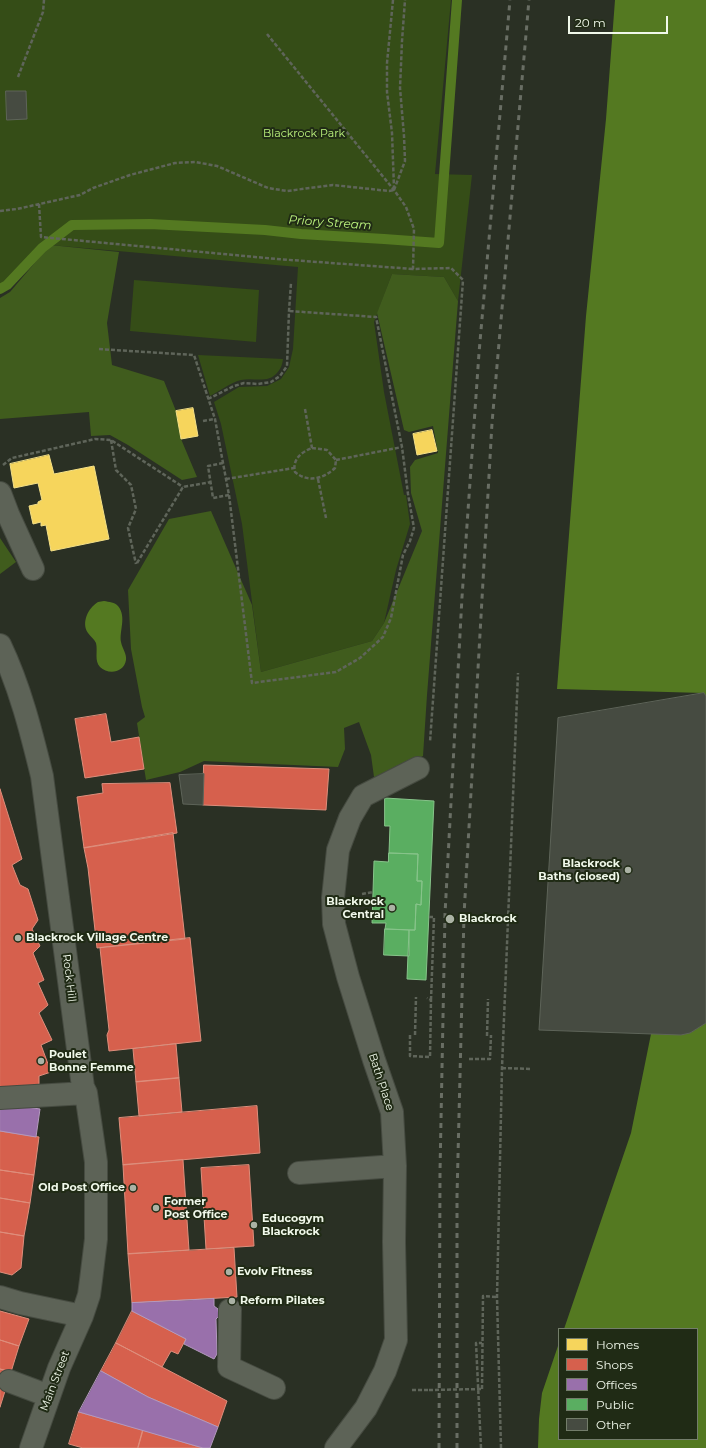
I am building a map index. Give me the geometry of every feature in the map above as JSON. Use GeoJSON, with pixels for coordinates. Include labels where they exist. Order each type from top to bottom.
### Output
{"type":"FeatureCollection","features":[{"type":"Feature","properties":{"kind":"street"},"geometry":{"type":"LineString","coordinates":[[0,493],[33,569]]}},
{"type":"Feature","properties":{"kind":"street","name":"Rock Hill"},"geometry":{"type":"LineString","coordinates":[[0,645],[19,690],[42,776],[82,1079],[86,1093],[96,1162],[96,1239],[89,1295],[82,1316]]}},
{"type":"Feature","properties":{"kind":"street","name":"Bath Place"},"geometry":{"type":"LineString","coordinates":[[336,1448],[366,1408],[385,1372],[396,1340],[394,1242],[395,1166],[392,1112],[348,976],[334,924],[334,898],[338,850],[350,818],[364,796],[418,768]]}},
{"type":"Feature","properties":{"kind":"street"},"geometry":{"type":"LineString","coordinates":[[0,1098],[86,1093]]}},
{"type":"Feature","properties":{"kind":"street"},"geometry":{"type":"LineString","coordinates":[[299,1173],[395,1166]]}},
{"type":"Feature","properties":{"kind":"street"},"geometry":{"type":"LineString","coordinates":[[0,1297],[20,1303],[82,1316]]}},
{"type":"Feature","properties":{"kind":"street"},"geometry":{"type":"LineString","coordinates":[[230,1310],[229,1366],[274,1388]]}},
{"type":"Feature","properties":{"kind":"street","name":"Main Street"},"geometry":{"type":"LineString","coordinates":[[31,1448],[59,1368],[82,1316]]}},
{"type":"Feature","properties":{"kind":"street"},"geometry":{"type":"LineString","coordinates":[[9,1381],[49,1396]]}},
{"type":"Feature","properties":{"kind":"path"},"geometry":{"type":"LineString","coordinates":[[18,77],[43,12],[44,0]]}},
{"type":"Feature","properties":{"kind":"path"},"geometry":{"type":"LineString","coordinates":[[393,0],[387,63],[387,92],[392,133],[394,190]]}},
{"type":"Feature","properties":{"kind":"path"},"geometry":{"type":"LineString","coordinates":[[394,190],[405,161],[400,88],[405,0]]}},
{"type":"Feature","properties":{"kind":"path"},"geometry":{"type":"LineString","coordinates":[[268,34],[394,190],[406,207],[414,229],[413,269]]}},
{"type":"Feature","properties":{"kind":"path"},"geometry":{"type":"LineString","coordinates":[[0,211],[80,195],[93,188],[130,175],[175,163],[195,162],[217,166],[268,188],[287,191],[333,186],[389,191],[394,190]]}},
{"type":"Feature","properties":{"kind":"path"},"geometry":{"type":"LineString","coordinates":[[39,204],[41,237],[277,259],[413,269],[451,268],[463,280],[429,756],[418,768]]}},
{"type":"Feature","properties":{"kind":"path"},"geometry":{"type":"LineString","coordinates":[[208,399],[234,386],[244,383],[258,384],[271,382],[280,376],[287,366],[291,283]]}},
{"type":"Feature","properties":{"kind":"path"},"geometry":{"type":"LineString","coordinates":[[99,349],[194,355],[215,419],[229,495],[252,683],[336,672],[360,658],[383,637],[392,618],[403,555],[410,541],[414,528],[402,447],[376,317],[289,311]]}},
{"type":"Feature","properties":{"kind":"path"},"geometry":{"type":"LineString","coordinates":[[305,409],[312,448]]}},
{"type":"Feature","properties":{"kind":"path"},"geometry":{"type":"LineString","coordinates":[[203,421],[215,419]]}},
{"type":"Feature","properties":{"kind":"path"},"geometry":{"type":"LineString","coordinates":[[0,467],[12,458],[95,439],[111,440],[183,487],[210,482]]}},
{"type":"Feature","properties":{"kind":"path"},"geometry":{"type":"LineString","coordinates":[[111,440],[116,470],[131,485],[136,509],[128,528],[136,564],[183,487]]}},
{"type":"Feature","properties":{"kind":"path"},"geometry":{"type":"LineString","coordinates":[[336,460],[402,447]]}},
{"type":"Feature","properties":{"kind":"path"},"geometry":{"type":"LineString","coordinates":[[312,448],[327,450],[336,460],[335,468],[327,475],[318,479],[303,478],[295,472],[294,468],[294,463],[297,458],[312,448]]}},
{"type":"Feature","properties":{"kind":"path"},"geometry":{"type":"LineString","coordinates":[[223,463],[208,466],[213,498],[229,495]]}},
{"type":"Feature","properties":{"kind":"path"},"geometry":{"type":"LineString","coordinates":[[226,480],[294,468]]}},
{"type":"Feature","properties":{"kind":"path"},"geometry":{"type":"LineString","coordinates":[[318,479],[326,518]]}},
{"type":"Feature","properties":{"kind":"path"},"geometry":{"type":"LineString","coordinates":[[501,1448],[497,1297],[502,1068],[518,673]]}},
{"type":"Feature","properties":{"kind":"path"},"geometry":{"type":"LineString","coordinates":[[410,1035],[410,1056],[430,1056],[434,917],[429,917]]}},
{"type":"Feature","properties":{"kind":"path"},"geometry":{"type":"LineString","coordinates":[[415,1035],[416,997]]}},
{"type":"Feature","properties":{"kind":"path"},"geometry":{"type":"LineString","coordinates":[[427,998],[431,1000]]}},
{"type":"Feature","properties":{"kind":"path"},"geometry":{"type":"LineString","coordinates":[[487,1036],[488,999]]}},
{"type":"Feature","properties":{"kind":"path"},"geometry":{"type":"LineString","coordinates":[[469,1059],[490,1059],[491,1035]]}},
{"type":"Feature","properties":{"kind":"path"},"geometry":{"type":"LineString","coordinates":[[502,1068],[531,1069]]}},
{"type":"Feature","properties":{"kind":"path"},"geometry":{"type":"LineString","coordinates":[[412,1390],[482,1389],[483,1296],[497,1297]]}},
{"type":"Feature","properties":{"kind":"path"},"geometry":{"type":"LineString","coordinates":[[481,1448],[476,1343],[482,1343]]}},
{"type":"Feature","properties":{"kind":"green space","name":"Blackrock Park"},"geometry":{"type":"Polygon","coordinates":[[[0,0],[451,0],[435,174],[472,175],[458,301],[444,277],[392,274],[374,322],[384,392],[404,495],[406,495],[410,524],[396,570],[384,623],[372,641],[261,672],[242,524],[221,424],[214,402],[239,387],[267,386],[281,379],[289,367],[293,349],[298,267],[50,245],[6,290],[0,294],[0,0]]]}},
{"type":"Feature","properties":{"kind":"green space"},"geometry":{"type":"Polygon","coordinates":[[[134,280],[259,290],[256,342],[130,331],[134,280]]]}},
{"type":"Feature","properties":{"kind":"green space"},"geometry":{"type":"Polygon","coordinates":[[[198,355],[283,359],[282,365],[273,376],[265,379],[246,379],[237,381],[210,396],[198,355]]]}},
{"type":"Feature","properties":{"kind":"shaded area"},"geometry":{"type":"Polygon","coordinates":[[[615,0],[706,0],[706,696],[704,693],[557,689],[586,316],[606,119],[615,0]]]}},
{"type":"Feature","properties":{"kind":"shaded area"},"geometry":{"type":"Polygon","coordinates":[[[50,245],[119,252],[107,323],[112,365],[164,381],[176,411],[181,439],[197,477],[182,480],[110,435],[91,436],[89,412],[0,419],[0,298],[10,292],[50,245]]]}},
{"type":"Feature","properties":{"kind":"shaded area"},"geometry":{"type":"Polygon","coordinates":[[[392,274],[444,277],[458,301],[423,756],[381,776],[374,777],[371,755],[359,722],[344,728],[345,749],[338,767],[204,761],[180,772],[146,780],[137,723],[145,717],[131,649],[128,590],[169,519],[211,511],[252,605],[261,672],[372,641],[384,623],[422,531],[411,493],[410,467],[415,460],[438,453],[433,426],[409,432],[404,430],[377,313],[392,274]]]}},
{"type":"Feature","properties":{"kind":"shaded area"},"geometry":{"type":"Polygon","coordinates":[[[0,538],[16,562],[0,574],[0,538]]]}},
{"type":"Feature","properties":{"kind":"shaded area"},"geometry":{"type":"Polygon","coordinates":[[[98,602],[112,602],[117,605],[121,610],[122,615],[121,642],[126,660],[122,668],[111,672],[103,670],[98,665],[96,643],[88,633],[85,625],[85,620],[91,608],[98,602]]]}},
{"type":"Feature","properties":{"kind":"shaded area"},"geometry":{"type":"Polygon","coordinates":[[[706,1023],[706,1448],[538,1448],[542,1393],[558,1346],[558,1440],[698,1440],[698,1328],[564,1328],[631,1133],[651,1034],[690,1033],[706,1023]]]}},
{"type":"Feature","properties":{"kind":"building: Homes"},"geometry":{"type":"Polygon","coordinates":[[[193,408],[198,436],[181,439],[176,411],[193,408]]]}},
{"type":"Feature","properties":{"kind":"building: Homes"},"geometry":{"type":"Polygon","coordinates":[[[432,430],[437,451],[417,455],[413,434],[432,430]]]}},
{"type":"Feature","properties":{"kind":"building: Homes"},"geometry":{"type":"Polygon","coordinates":[[[49,455],[54,474],[94,466],[109,539],[51,551],[46,525],[41,526],[41,522],[33,524],[29,506],[38,504],[38,502],[42,500],[38,483],[14,488],[10,464],[49,455]]]}},
{"type":"Feature","properties":{"kind":"building: Shops"},"geometry":{"type":"Polygon","coordinates":[[[106,714],[111,742],[139,737],[144,769],[85,778],[75,719],[106,714]]]}},
{"type":"Feature","properties":{"kind":"building: Shops"},"geometry":{"type":"Polygon","coordinates":[[[204,765],[329,769],[326,810],[203,805],[204,765]]]}},
{"type":"Feature","properties":{"kind":"building: Shops"},"geometry":{"type":"Polygon","coordinates":[[[170,783],[177,833],[84,848],[77,797],[103,793],[102,784],[170,783]]]}},
{"type":"Feature","properties":{"kind":"building: Shops","name":"Blackrock Village Centre"},"geometry":{"type":"Polygon","coordinates":[[[0,789],[22,859],[12,865],[20,885],[28,889],[38,920],[32,929],[40,946],[33,953],[44,980],[38,983],[48,1005],[39,1013],[52,1040],[41,1045],[51,1072],[39,1076],[39,1095],[0,1090],[0,789]]]}},
{"type":"Feature","properties":{"kind":"building: Shops"},"geometry":{"type":"Polygon","coordinates":[[[173,833],[185,939],[97,948],[88,868],[84,848],[173,833]]]}},
{"type":"Feature","properties":{"kind":"building: Shops"},"geometry":{"type":"Polygon","coordinates":[[[190,938],[201,1041],[109,1051],[107,1035],[109,1030],[100,948],[190,938]]]}},
{"type":"Feature","properties":{"kind":"building: Shops"},"geometry":{"type":"Polygon","coordinates":[[[176,1044],[179,1078],[136,1082],[133,1049],[176,1044]]]}},
{"type":"Feature","properties":{"kind":"building: Shops"},"geometry":{"type":"Polygon","coordinates":[[[179,1078],[182,1112],[139,1116],[136,1082],[179,1078]]]}},
{"type":"Feature","properties":{"kind":"building: Shops"},"geometry":{"type":"Polygon","coordinates":[[[257,1106],[260,1153],[123,1165],[119,1118],[257,1106]]]}},
{"type":"Feature","properties":{"kind":"building: Shops"},"geometry":{"type":"Polygon","coordinates":[[[0,1131],[39,1137],[34,1175],[0,1170],[0,1131]]]}},
{"type":"Feature","properties":{"kind":"building: Shops","name":"Former Post Office"},"geometry":{"type":"Polygon","coordinates":[[[183,1160],[189,1250],[128,1254],[123,1165],[183,1160]]]}},
{"type":"Feature","properties":{"kind":"building: Shops"},"geometry":{"type":"Polygon","coordinates":[[[249,1165],[254,1246],[206,1249],[201,1168],[249,1165]]]}},
{"type":"Feature","properties":{"kind":"building: Shops"},"geometry":{"type":"Polygon","coordinates":[[[0,1170],[34,1175],[30,1203],[0,1198],[0,1170]]]}},
{"type":"Feature","properties":{"kind":"building: Shops"},"geometry":{"type":"Polygon","coordinates":[[[0,1198],[30,1203],[24,1236],[0,1232],[0,1198]]]}},
{"type":"Feature","properties":{"kind":"building: Shops"},"geometry":{"type":"Polygon","coordinates":[[[0,1232],[24,1236],[21,1268],[12,1275],[0,1272],[0,1232]]]}},
{"type":"Feature","properties":{"kind":"building: Shops"},"geometry":{"type":"Polygon","coordinates":[[[234,1248],[237,1297],[132,1303],[128,1254],[234,1248]]]}},
{"type":"Feature","properties":{"kind":"building: Shops"},"geometry":{"type":"Polygon","coordinates":[[[0,1311],[29,1319],[19,1346],[0,1340],[0,1311]]]}},
{"type":"Feature","properties":{"kind":"building: Shops"},"geometry":{"type":"Polygon","coordinates":[[[132,1311],[186,1339],[178,1354],[171,1351],[162,1367],[116,1343],[132,1311]]]}},
{"type":"Feature","properties":{"kind":"building: Shops"},"geometry":{"type":"Polygon","coordinates":[[[0,1340],[19,1346],[11,1372],[0,1369],[0,1340]]]}},
{"type":"Feature","properties":{"kind":"building: Shops"},"geometry":{"type":"Polygon","coordinates":[[[116,1343],[227,1401],[218,1427],[148,1397],[101,1371],[116,1343]]]}},
{"type":"Feature","properties":{"kind":"building: Shops"},"geometry":{"type":"Polygon","coordinates":[[[0,1369],[11,1372],[0,1407],[0,1369]]]}},
{"type":"Feature","properties":{"kind":"building: Shops"},"geometry":{"type":"Polygon","coordinates":[[[79,1412],[143,1430],[138,1448],[83,1448],[69,1444],[79,1412]]]}},
{"type":"Feature","properties":{"kind":"building: Shops"},"geometry":{"type":"Polygon","coordinates":[[[143,1430],[203,1448],[138,1448],[143,1430]]]}},
{"type":"Feature","properties":{"kind":"building: Offices"},"geometry":{"type":"Polygon","coordinates":[[[0,1103],[40,1109],[36,1137],[0,1131],[0,1103]]]}},
{"type":"Feature","properties":{"kind":"building: Offices"},"geometry":{"type":"Polygon","coordinates":[[[214,1299],[214,1306],[218,1309],[219,1316],[216,1319],[217,1354],[214,1359],[184,1344],[186,1339],[132,1311],[132,1303],[214,1299]]]}},
{"type":"Feature","properties":{"kind":"building: Offices"},"geometry":{"type":"Polygon","coordinates":[[[101,1371],[148,1397],[218,1427],[210,1448],[203,1448],[79,1412],[101,1371]]]}},
{"type":"Feature","properties":{"kind":"building: Public"},"geometry":{"type":"Polygon","coordinates":[[[385,798],[434,801],[426,980],[407,979],[409,930],[415,930],[416,904],[421,905],[422,881],[417,881],[418,854],[389,853],[390,826],[385,826],[385,798]]]}},
{"type":"Feature","properties":{"kind":"building: Public"},"geometry":{"type":"Polygon","coordinates":[[[389,853],[418,854],[417,881],[422,881],[421,905],[416,904],[415,930],[385,929],[386,923],[372,923],[374,861],[388,862],[389,853]]]}},
{"type":"Feature","properties":{"kind":"building: Public"},"geometry":{"type":"Polygon","coordinates":[[[385,929],[409,930],[409,956],[384,955],[385,929]]]}},
{"type":"Feature","properties":{"kind":"building: Other"},"geometry":{"type":"Polygon","coordinates":[[[6,91],[26,91],[27,119],[7,120],[6,91]]]}},
{"type":"Feature","properties":{"kind":"building: Other","name":"Blackrock Baths (closed)"},"geometry":{"type":"Polygon","coordinates":[[[704,693],[706,696],[706,1023],[690,1033],[681,1035],[539,1030],[558,718],[704,693]]]}},
{"type":"Feature","properties":{"kind":"building: Other"},"geometry":{"type":"Polygon","coordinates":[[[204,774],[203,805],[183,804],[179,775],[204,774]]]}},
{"type":"Feature","properties":{"kind":"waterway","name":"Priory Stream"},"geometry":{"type":"LineString","coordinates":[[0,289],[7,285],[42,248],[72,225],[150,224],[265,230],[301,234],[439,243],[457,0]]}},
{"type":"Feature","properties":{"kind":"railway"},"geometry":{"type":"LineString","coordinates":[[439,1448],[440,1172],[445,914],[462,597],[479,353],[510,0]]}},
{"type":"Feature","properties":{"kind":"railway"},"geometry":{"type":"LineString","coordinates":[[457,1448],[457,1196],[464,915],[492,423],[529,0]]}},
{"type":"Feature","properties":{"kind":"place","name":"Blackrock Baths (closed)"},"geometry":{"type":"Point","coordinates":[628,870]}},
{"type":"Feature","properties":{"kind":"place","name":"Blackrock Central"},"geometry":{"type":"Point","coordinates":[392,908]}},
{"type":"Feature","properties":{"kind":"place","name":"Blackrock"},"geometry":{"type":"Point","coordinates":[450,919]}},
{"type":"Feature","properties":{"kind":"place","name":"Blackrock Village Centre"},"geometry":{"type":"Point","coordinates":[18,938]}},
{"type":"Feature","properties":{"kind":"place","name":"Poulet Bonne Femme"},"geometry":{"type":"Point","coordinates":[41,1061]}},
{"type":"Feature","properties":{"kind":"place","name":"Old Post Office"},"geometry":{"type":"Point","coordinates":[133,1188]}},
{"type":"Feature","properties":{"kind":"place","name":"Former Post Office"},"geometry":{"type":"Point","coordinates":[156,1208]}},
{"type":"Feature","properties":{"kind":"place","name":"Educogym Blackrock"},"geometry":{"type":"Point","coordinates":[254,1225]}},
{"type":"Feature","properties":{"kind":"place","name":"Evolv Fitness"},"geometry":{"type":"Point","coordinates":[229,1272]}},
{"type":"Feature","properties":{"kind":"place","name":"Reform Pilates"},"geometry":{"type":"Point","coordinates":[232,1301]}}]}
